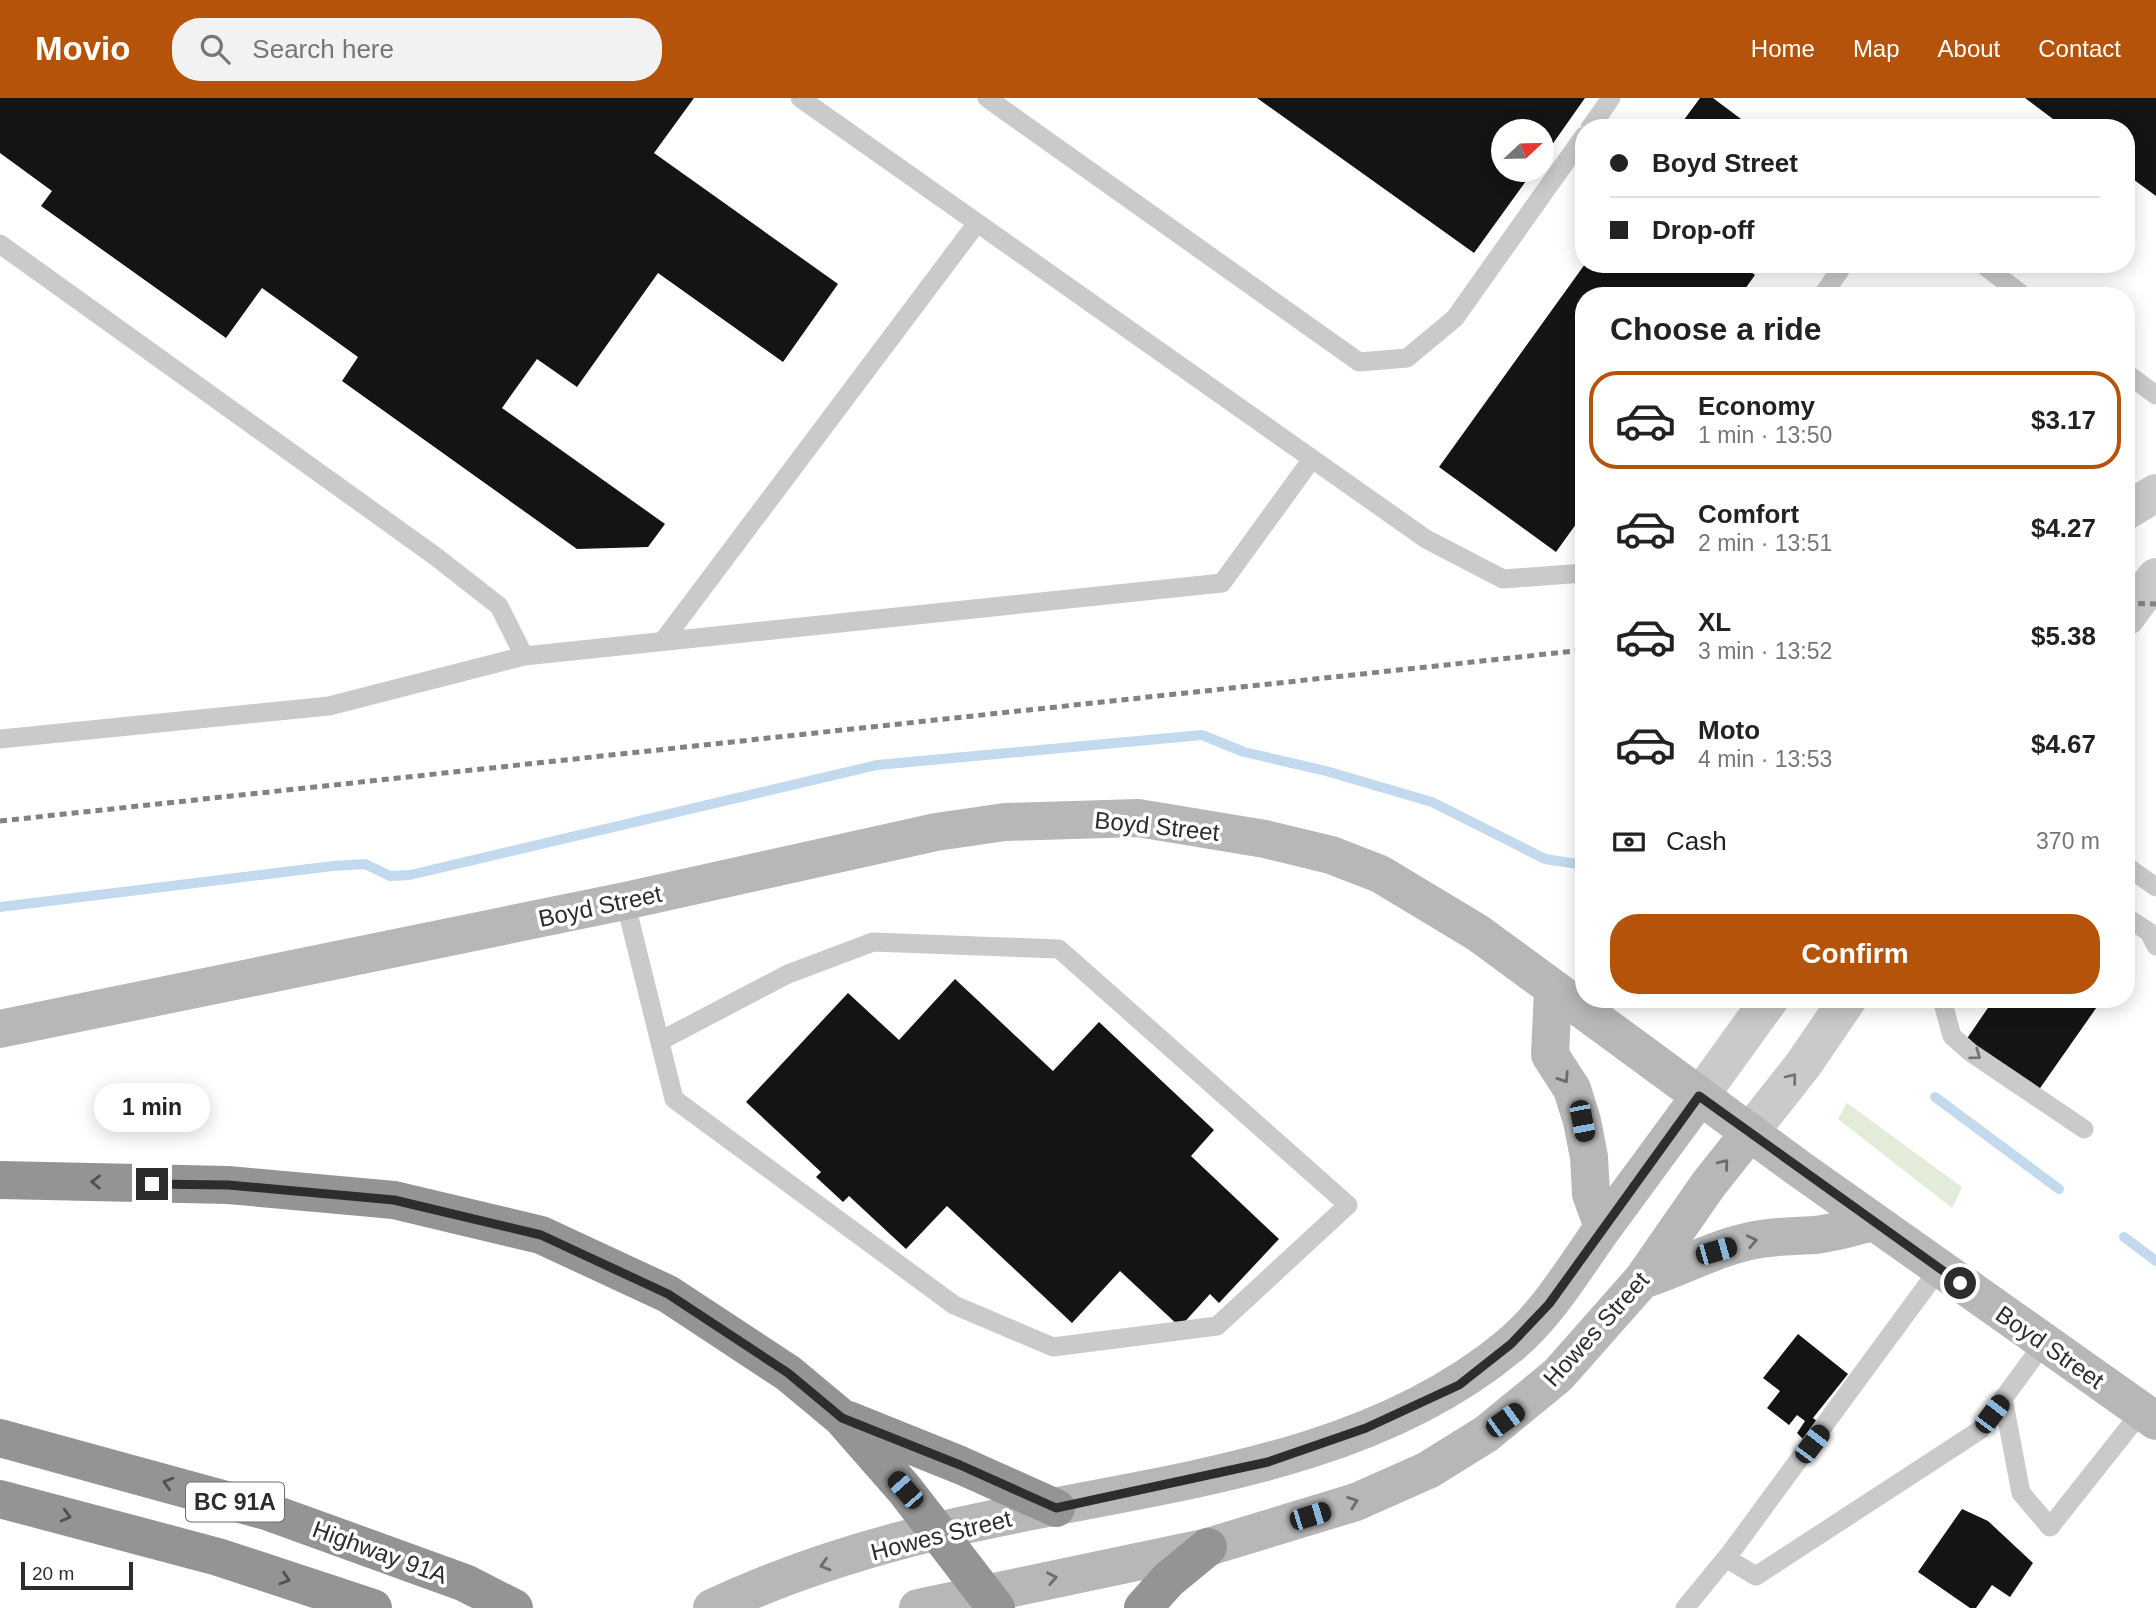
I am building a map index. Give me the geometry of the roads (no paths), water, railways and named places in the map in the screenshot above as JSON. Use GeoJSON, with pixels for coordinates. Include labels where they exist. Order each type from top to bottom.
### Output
{"type":"FeatureCollection","features":[{"type":"Feature","properties":{"kind":"highway"},"geometry":{"type":"LineString","coordinates":[[0,1180],[228,1185],[394,1200],[541,1235],[668,1294],[788,1373],[842,1418],[991,1600]]}},
{"type":"Feature","properties":{"kind":"highway"},"geometry":{"type":"LineString","coordinates":[[842,1418],[960,1465],[1056,1508]]}},
{"type":"Feature","properties":{"kind":"highway","name":"Highway 91A"},"geometry":{"type":"LineString","coordinates":[[0,1438],[266,1511],[465,1583],[514,1608]]}},
{"type":"Feature","properties":{"kind":"highway","name":"BC 91A"},"geometry":{"type":"LineString","coordinates":[[0,1499],[218,1557],[373,1608]]}},
{"type":"Feature","properties":{"kind":"highway"},"geometry":{"type":"LineString","coordinates":[[1143,1608],[1168,1580],[1208,1547]]}},
{"type":"Feature","properties":{"kind":"main road","name":"Boyd Street"},"geometry":{"type":"LineString","coordinates":[[0,1029],[625,901],[936,832],[1005,822],[1138,818],[1265,839],[1331,855],[1380,874],[1478,933],[1575,1006]]}},
{"type":"Feature","properties":{"kind":"main road"},"geometry":{"type":"LineString","coordinates":[[1553,990],[1550,1055],[1572,1089],[1582,1121],[1590,1157],[1591,1194],[1603,1227]]}},
{"type":"Feature","properties":{"kind":"main road","name":"Boyd Street"},"geometry":{"type":"LineString","coordinates":[[1578,1008],[1939,1269],[2149,1416]]}},
{"type":"Feature","properties":{"kind":"main road","name":"Howes Street"},"geometry":{"type":"LineString","coordinates":[[712,1608],[761,1585],[937,1531],[1268,1462],[1366,1428],[1459,1385],[1511,1344],[1549,1304],[1699,1096]]}},
{"type":"Feature","properties":{"kind":"main road","name":"Howes Street"},"geometry":{"type":"LineString","coordinates":[[918,1608],[991,1600],[1208,1547],[1356,1502],[1428,1470],[1525,1405],[1558,1375],[1642,1280],[1708,1185],[1750,1132]]}},
{"type":"Feature","properties":{"kind":"main road"},"geometry":{"type":"LineString","coordinates":[[1642,1280],[1749,1241],[1786,1234],[1817,1234],[1874,1222]]}},
{"type":"Feature","properties":{"kind":"street"},"geometry":{"type":"LineString","coordinates":[[2135,506],[2156,494]]}},
{"type":"Feature","properties":{"kind":"street"},"geometry":{"type":"LineString","coordinates":[[2135,605],[2156,577]]}},
{"type":"Feature","properties":{"kind":"street","name":"Howes Street"},"geometry":{"type":"LineString","coordinates":[[1699,1096],[1763,1008]]}},
{"type":"Feature","properties":{"kind":"street","name":"Howes Street"},"geometry":{"type":"LineString","coordinates":[[1750,1132],[1803,1065],[1842,1008]]}},
{"type":"Feature","properties":{"kind":"lane"},"geometry":{"type":"LineString","coordinates":[[800,98],[1426,539],[1503,579],[1575,574]]}},
{"type":"Feature","properties":{"kind":"lane"},"geometry":{"type":"LineString","coordinates":[[987,98],[1359,362],[1407,358],[1455,318],[1575,149]]}},
{"type":"Feature","properties":{"kind":"lane"},"geometry":{"type":"LineString","coordinates":[[1596,119],[1611,98]]}},
{"type":"Feature","properties":{"kind":"lane"},"geometry":{"type":"LineString","coordinates":[[663,641],[977,223]]}},
{"type":"Feature","properties":{"kind":"lane"},"geometry":{"type":"LineString","coordinates":[[0,244],[435,556],[499,606],[524,656]]}},
{"type":"Feature","properties":{"kind":"lane"},"geometry":{"type":"LineString","coordinates":[[1994,273],[2012,287]]}},
{"type":"Feature","properties":{"kind":"lane"},"geometry":{"type":"LineString","coordinates":[[2135,380],[2156,395]]}},
{"type":"Feature","properties":{"kind":"lane"},"geometry":{"type":"LineString","coordinates":[[0,739],[329,706],[524,656],[1222,583],[1312,458]]}},
{"type":"Feature","properties":{"kind":"lane"},"geometry":{"type":"LineString","coordinates":[[2135,872],[2156,887]]}},
{"type":"Feature","properties":{"kind":"lane"},"geometry":{"type":"LineString","coordinates":[[625,901],[674,1099],[954,1305],[1054,1348],[1217,1326],[1348,1205],[1059,949],[873,942],[788,974],[660,1041]]}},
{"type":"Feature","properties":{"kind":"lane"},"geometry":{"type":"LineString","coordinates":[[2135,923],[2149,932],[2156,946]]}},
{"type":"Feature","properties":{"kind":"lane"},"geometry":{"type":"LineString","coordinates":[[1944,1008],[1952,1036],[1961,1044],[2084,1129]]}},
{"type":"Feature","properties":{"kind":"lane"},"geometry":{"type":"LineString","coordinates":[[1685,1608],[1726,1558],[1939,1269]]}},
{"type":"Feature","properties":{"kind":"lane"},"geometry":{"type":"LineString","coordinates":[[1726,1558],[1755,1576],[1980,1430],[2044,1343]]}},
{"type":"Feature","properties":{"kind":"lane"},"geometry":{"type":"LineString","coordinates":[[2003,1398],[2021,1493],[2050,1527],[2149,1416]]}},
{"type":"Feature","properties":{"kind":"waterway"},"geometry":{"type":"LineString","coordinates":[[0,907],[333,866],[365,864],[390,876],[410,875],[877,765],[1202,735],[1244,752],[1326,771],[1432,802],[1545,859],[1575,864]]}},
{"type":"Feature","properties":{"kind":"waterway"},"geometry":{"type":"LineString","coordinates":[[1935,1097],[2059,1189]]}},
{"type":"Feature","properties":{"kind":"waterway"},"geometry":{"type":"LineString","coordinates":[[2124,1237],[2156,1261]]}},
{"type":"Feature","properties":{"kind":"railway"},"geometry":{"type":"LineString","coordinates":[[2135,603],[2156,604]]}},
{"type":"Feature","properties":{"kind":"railway"},"geometry":{"type":"LineString","coordinates":[[0,821],[1575,651]]}}]}
